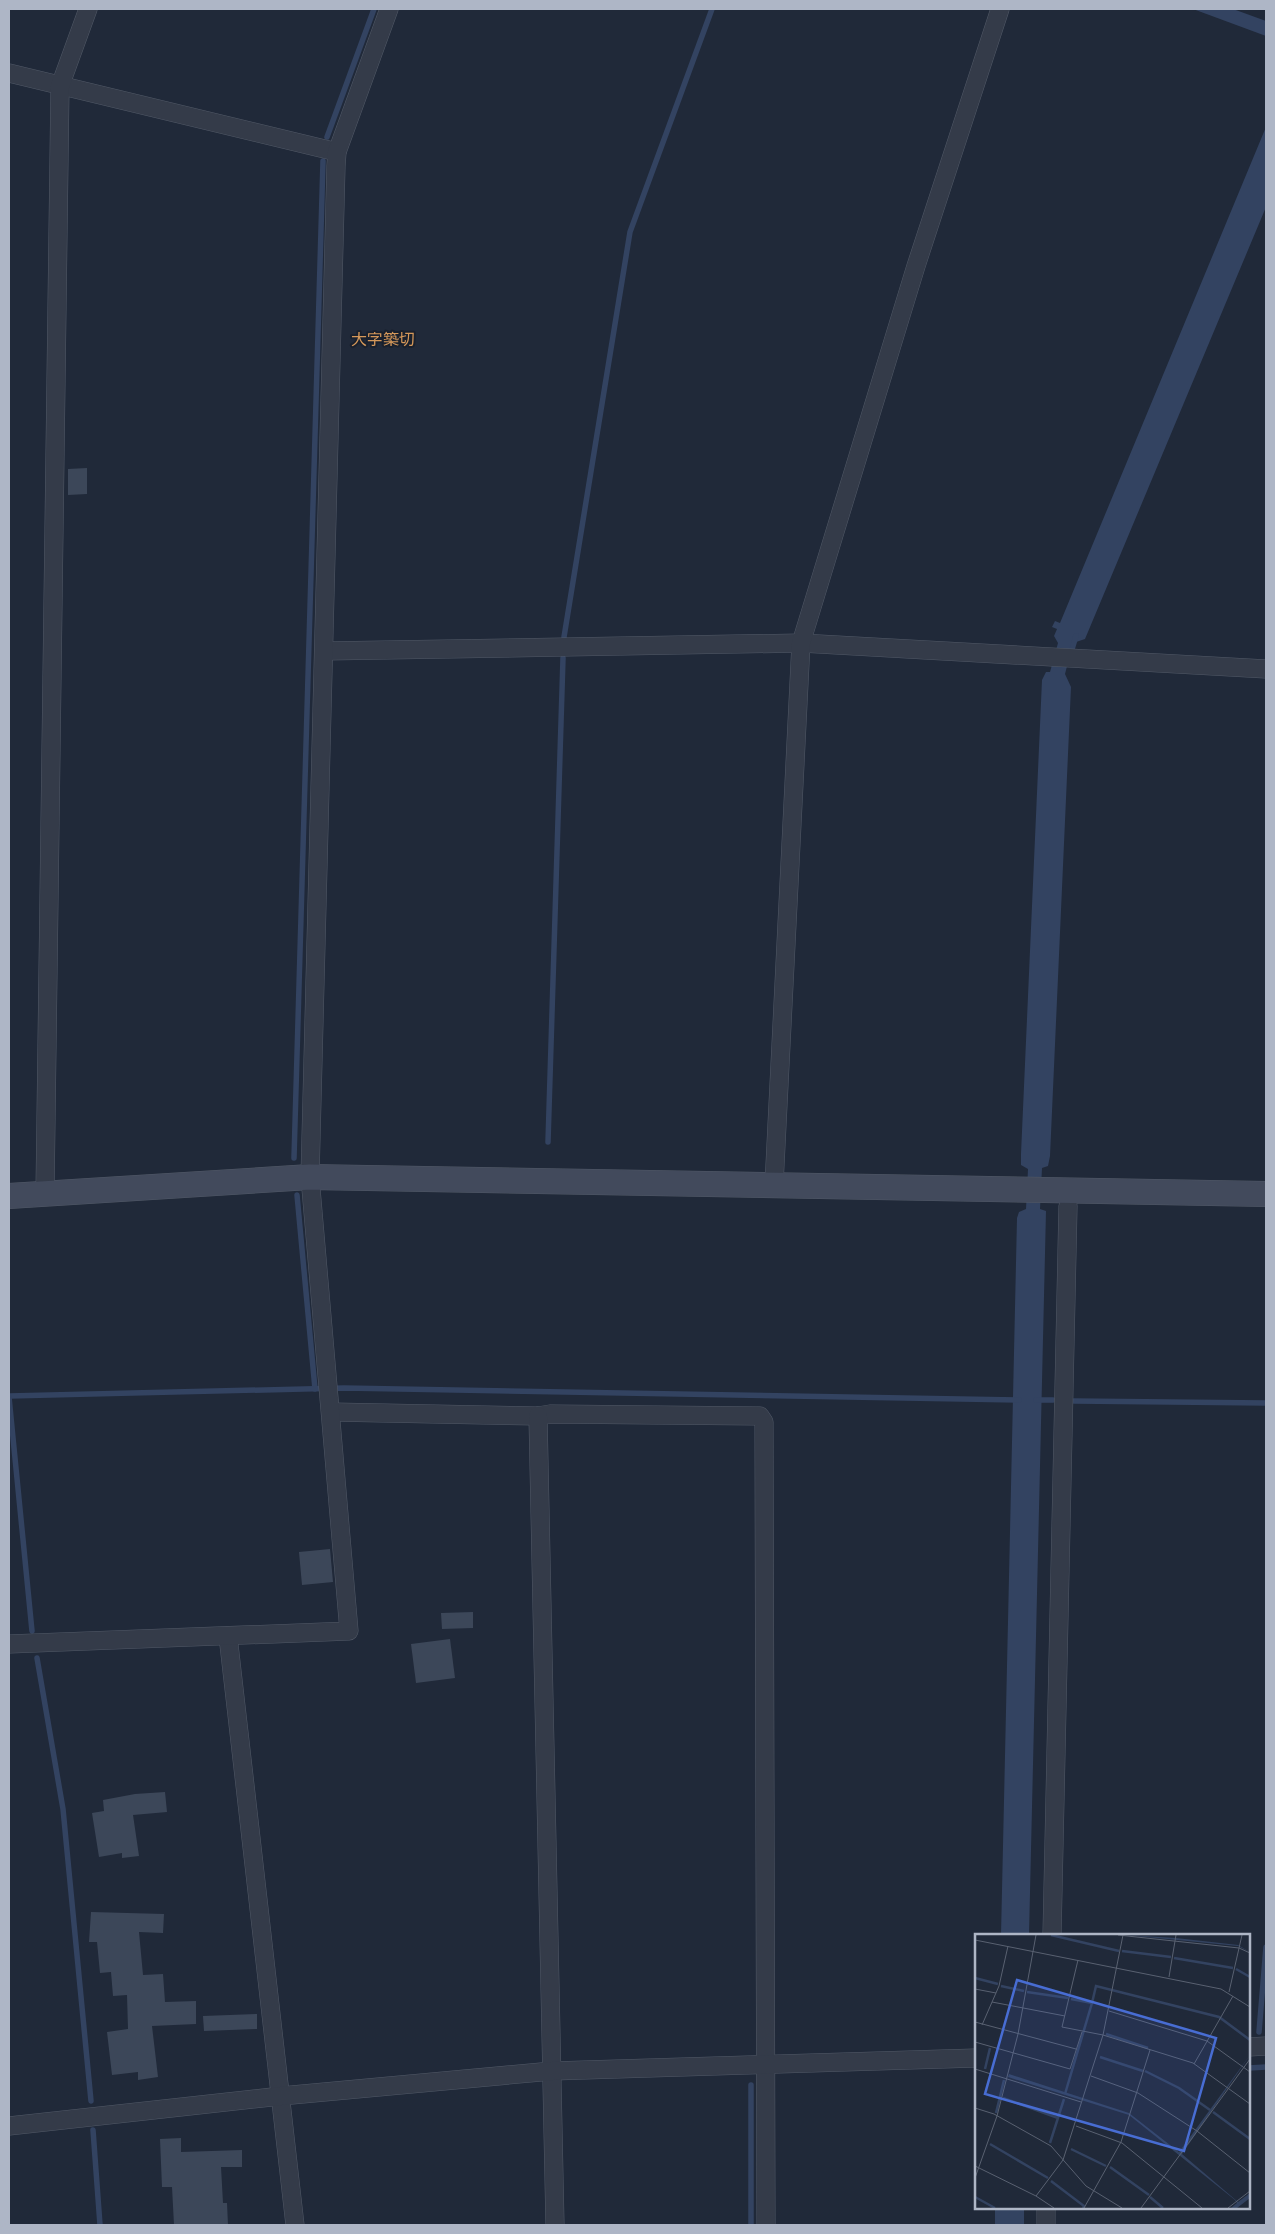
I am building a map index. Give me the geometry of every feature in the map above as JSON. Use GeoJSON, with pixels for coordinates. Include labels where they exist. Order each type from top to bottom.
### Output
{"type":"FeatureCollection","features":[{"type":"Feature","properties":{"kind":"street"},"geometry":{"type":"LineString","coordinates":[[45,1193],[60,86],[88,9]]}},
{"type":"Feature","properties":{"kind":"street"},"geometry":{"type":"LineString","coordinates":[[9,1644],[349,1630],[310,1177],[338,152],[390,9]]}},
{"type":"Feature","properties":{"kind":"street"},"geometry":{"type":"LineString","coordinates":[[774,1185],[801,643],[916,266],[1000,9]]}},
{"type":"Feature","properties":{"kind":"street"},"geometry":{"type":"LineString","coordinates":[[9,73],[338,152]]}},
{"type":"Feature","properties":{"kind":"street"},"geometry":{"type":"LineString","coordinates":[[324,651],[801,643],[1266,669]]}},
{"type":"Feature","properties":{"kind":"street"},"geometry":{"type":"LineString","coordinates":[[9,1196],[310,1177],[1014,1188],[1060,1198],[1266,1194]]}},
{"type":"Feature","properties":{"kind":"street"},"geometry":{"type":"LineString","coordinates":[[1052,1934],[1060,1198]]}},
{"type":"Feature","properties":{"kind":"street"},"geometry":{"type":"LineString","coordinates":[[330,1395],[538,1416],[550,1414],[760,1416],[764,1422],[766,2225]]}},
{"type":"Feature","properties":{"kind":"street"},"geometry":{"type":"LineString","coordinates":[[538,1416],[555,2225]]}},
{"type":"Feature","properties":{"kind":"street"},"geometry":{"type":"LineString","coordinates":[[228,1636],[295,2225]]}},
{"type":"Feature","properties":{"kind":"street"},"geometry":{"type":"LineString","coordinates":[[1250,2047],[1266,2046]]}},
{"type":"Feature","properties":{"kind":"street"},"geometry":{"type":"LineString","coordinates":[[9,2126],[281,2096],[552,2071],[975,2058]]}},
{"type":"Feature","properties":{"kind":"street"},"geometry":{"type":"LineString","coordinates":[[1046,2209],[1046,2225]]}},
{"type":"Feature","properties":{"kind":"water"},"geometry":{"type":"Polygon","coordinates":[[[1193,9],[1233,9],[1266,21],[1266,36],[1193,9]]]}},
{"type":"Feature","properties":{"kind":"water"},"geometry":{"type":"Polygon","coordinates":[[[1266,127],[1266,207],[1085,639],[1073,643],[1065,674],[1071,687],[1050,1156],[1048,1166],[1042,1168],[1040,1209],[1046,1211],[1029,1934],[1001,1934],[1017,1218],[1019,1212],[1026,1209],[1028,1169],[1021,1165],[1021,1154],[1042,680],[1046,672],[1050,672],[1058,643],[1054,636],[1057,629],[1052,627],[1055,621],[1060,623],[1266,127]]]}},
{"type":"Feature","properties":{"kind":"water"},"geometry":{"type":"Polygon","coordinates":[[[995,2209],[1024,2209],[1024,2225],[995,2225],[995,2209]]]}},
{"type":"Feature","properties":{"kind":"building"},"geometry":{"type":"Polygon","coordinates":[[[87,468],[87,494],[68,495],[68,469],[87,468]]]}},
{"type":"Feature","properties":{"kind":"building"},"geometry":{"type":"Polygon","coordinates":[[[330,1549],[333,1582],[302,1585],[299,1552],[330,1549]]]}},
{"type":"Feature","properties":{"kind":"building"},"geometry":{"type":"Polygon","coordinates":[[[473,1612],[473,1628],[442,1629],[441,1613],[473,1612]]]}},
{"type":"Feature","properties":{"kind":"building"},"geometry":{"type":"Polygon","coordinates":[[[450,1639],[455,1678],[416,1683],[411,1644],[450,1639]]]}},
{"type":"Feature","properties":{"kind":"building"},"geometry":{"type":"Polygon","coordinates":[[[165,1792],[167,1812],[133,1815],[139,1856],[122,1858],[122,1853],[99,1857],[92,1813],[104,1811],[103,1800],[135,1794],[165,1792]]]}},
{"type":"Feature","properties":{"kind":"building"},"geometry":{"type":"Polygon","coordinates":[[[91,1912],[164,1914],[163,1933],[139,1932],[143,1975],[163,1974],[165,2002],[196,2001],[196,2024],[152,2026],[158,2077],[138,2080],[138,2072],[112,2075],[107,2032],[128,2029],[127,1995],[113,1996],[111,1972],[100,1973],[97,1942],[89,1942],[91,1912]]]}},
{"type":"Feature","properties":{"kind":"building"},"geometry":{"type":"Polygon","coordinates":[[[257,2014],[257,2029],[204,2031],[203,2016],[257,2014]]]}},
{"type":"Feature","properties":{"kind":"building"},"geometry":{"type":"Polygon","coordinates":[[[181,2138],[181,2152],[242,2150],[242,2167],[221,2167],[223,2203],[227,2203],[228,2225],[174,2225],[172,2187],[162,2187],[160,2139],[181,2138]]]}},
{"type":"Feature","properties":{"kind":"waterway"},"geometry":{"type":"LineString","coordinates":[[327,137],[374,9]]}},
{"type":"Feature","properties":{"kind":"waterway"},"geometry":{"type":"LineString","coordinates":[[564,637],[630,232],[712,9]]}},
{"type":"Feature","properties":{"kind":"waterway"},"geometry":{"type":"LineString","coordinates":[[294,1158],[323,161]]}},
{"type":"Feature","properties":{"kind":"waterway"},"geometry":{"type":"LineString","coordinates":[[1070,656],[1076,636]]}},
{"type":"Feature","properties":{"kind":"waterway"},"geometry":{"type":"LineString","coordinates":[[548,1142],[563,658]]}},
{"type":"Feature","properties":{"kind":"waterway"},"geometry":{"type":"LineString","coordinates":[[297,1195],[315,1389]]}},
{"type":"Feature","properties":{"kind":"waterway"},"geometry":{"type":"LineString","coordinates":[[9,1396],[344,1388],[1019,1400]]}},
{"type":"Feature","properties":{"kind":"waterway"},"geometry":{"type":"LineString","coordinates":[[9,1397],[32,1631]]}},
{"type":"Feature","properties":{"kind":"waterway"},"geometry":{"type":"LineString","coordinates":[[1036,1400],[1053,1400]]}},
{"type":"Feature","properties":{"kind":"waterway"},"geometry":{"type":"LineString","coordinates":[[1074,1401],[1266,1403]]}},
{"type":"Feature","properties":{"kind":"waterway"},"geometry":{"type":"LineString","coordinates":[[37,1658],[63,1809],[91,2101]]}},
{"type":"Feature","properties":{"kind":"waterway"},"geometry":{"type":"LineString","coordinates":[[1259,2032],[1266,1947]]}},
{"type":"Feature","properties":{"kind":"waterway"},"geometry":{"type":"LineString","coordinates":[[1250,2068],[1266,2067]]}},
{"type":"Feature","properties":{"kind":"waterway"},"geometry":{"type":"LineString","coordinates":[[751,2085],[751,2225]]}},
{"type":"Feature","properties":{"kind":"waterway"},"geometry":{"type":"LineString","coordinates":[[93,2130],[100,2225]]}},
{"type":"Feature","properties":{"kind":"district","name":"大字築切"},"geometry":{"type":"Point","coordinates":[383,339]}}]}
